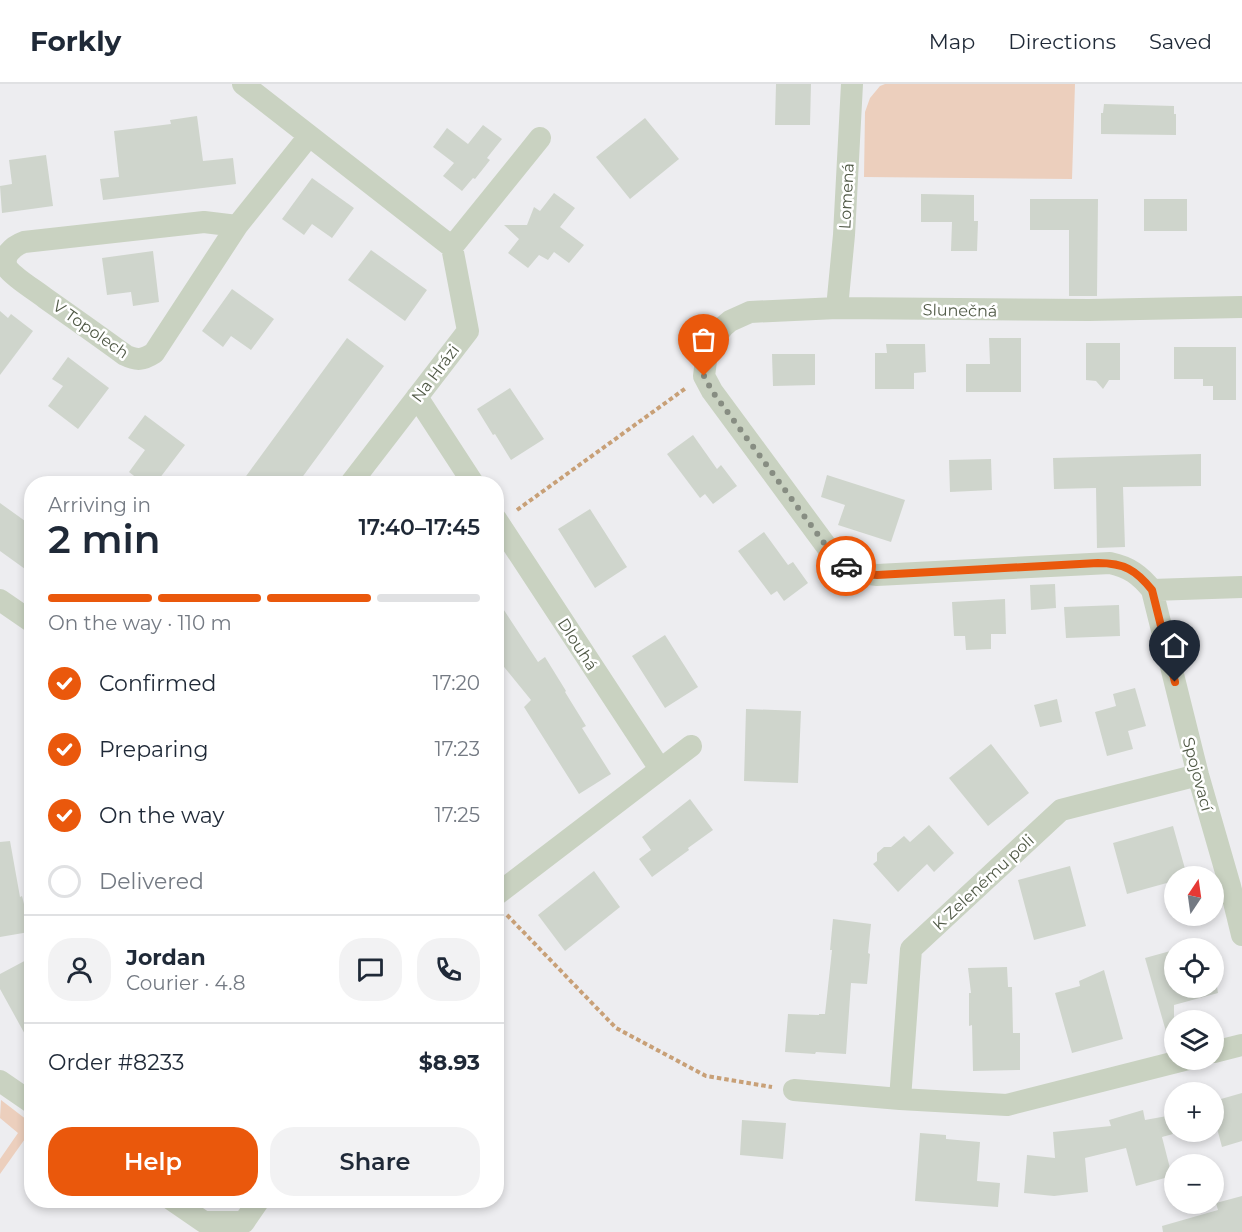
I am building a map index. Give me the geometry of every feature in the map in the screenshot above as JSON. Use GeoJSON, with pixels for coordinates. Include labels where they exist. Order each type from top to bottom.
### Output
{"type":"FeatureCollection","features":[{"type":"Feature","properties":{"kind":"street"},"geometry":{"type":"LineString","coordinates":[[243,84],[452,247],[540,138]]}},
{"type":"Feature","properties":{"kind":"street","name":"Lomená"},"geometry":{"type":"LineString","coordinates":[[837,308],[844,235],[852,84]]}},
{"type":"Feature","properties":{"kind":"street","name":"V Topolech"},"geometry":{"type":"LineString","coordinates":[[237,226],[204,222],[33,241],[18,244],[3,255],[7,268],[25,284],[125,355],[134,359],[146,358],[154,354],[237,226],[309,136]]}},
{"type":"Feature","properties":{"kind":"street","name":"Na Hrázi"},"geometry":{"type":"LineString","coordinates":[[356,476],[468,331],[452,247]]}},
{"type":"Feature","properties":{"kind":"street","name":"Slunečná"},"geometry":{"type":"LineString","coordinates":[[704,370],[707,353],[717,334],[730,321],[750,312],[837,308],[1089,310],[1242,307]]}},
{"type":"Feature","properties":{"kind":"street"},"geometry":{"type":"LineString","coordinates":[[704,370],[712,391],[835,558],[856,571],[877,575],[1110,563],[1134,571],[1152,590],[1242,586]]}},
{"type":"Feature","properties":{"kind":"street"},"geometry":{"type":"LineString","coordinates":[[417,397],[468,476]]}},
{"type":"Feature","properties":{"kind":"street","name":"Dlouhá"},"geometry":{"type":"LineString","coordinates":[[504,530],[660,769]]}},
{"type":"Feature","properties":{"kind":"street","name":"Spojovací"},"geometry":{"type":"LineString","coordinates":[[1152,590],[1198,775],[1236,885],[1242,935]]}},
{"type":"Feature","properties":{"kind":"street"},"geometry":{"type":"LineString","coordinates":[[0,600],[24,616]]}},
{"type":"Feature","properties":{"kind":"street"},"geometry":{"type":"LineString","coordinates":[[504,901],[660,769],[691,746]]}},
{"type":"Feature","properties":{"kind":"street","name":"K Zelenému poli"},"geometry":{"type":"LineString","coordinates":[[900,1099],[911,949],[1061,810],[1198,775]]}},
{"type":"Feature","properties":{"kind":"street"},"geometry":{"type":"LineString","coordinates":[[1224,1050],[1242,1045]]}},
{"type":"Feature","properties":{"kind":"street"},"geometry":{"type":"LineString","coordinates":[[794,1090],[1007,1105],[1164,1065]]}},
{"type":"Feature","properties":{"kind":"street"},"geometry":{"type":"LineString","coordinates":[[0,1081],[24,1098]]}},
{"type":"Feature","properties":{"kind":"street"},"geometry":{"type":"LineString","coordinates":[[184,1208],[204,1222],[244,1222],[254,1208]]}},
{"type":"Feature","properties":{"kind":"path"},"geometry":{"type":"LineString","coordinates":[[504,517],[704,370]]}},
{"type":"Feature","properties":{"kind":"path"},"geometry":{"type":"LineString","coordinates":[[504,908],[616,1028],[706,1076],[794,1090]]}},
{"type":"Feature","properties":{"kind":"shaded area"},"geometry":{"type":"Polygon","coordinates":[[[885,84],[1075,84],[1072,179],[864,177],[865,112],[870,98],[880,86],[885,84]]]}},
{"type":"Feature","properties":{"kind":"shaded area"},"geometry":{"type":"Polygon","coordinates":[[[1,1100],[24,1118],[24,1140],[0,1174],[0,1159],[18,1133],[0,1118],[1,1100]]]}},
{"type":"Feature","properties":{"kind":"building"},"geometry":{"type":"Polygon","coordinates":[[[776,84],[811,84],[810,125],[775,125],[776,84]]]}},
{"type":"Feature","properties":{"kind":"building"},"geometry":{"type":"Polygon","coordinates":[[[1104,104],[1174,106],[1176,135],[1101,134],[1101,113],[1103,113],[1104,104]]]}},
{"type":"Feature","properties":{"kind":"building"},"geometry":{"type":"Polygon","coordinates":[[[197,116],[203,161],[233,158],[236,184],[103,200],[100,179],[119,177],[114,131],[171,124],[170,120],[197,116]]]}},
{"type":"Feature","properties":{"kind":"building"},"geometry":{"type":"Polygon","coordinates":[[[645,118],[679,159],[630,199],[596,157],[645,118]]]}},
{"type":"Feature","properties":{"kind":"building"},"geometry":{"type":"Polygon","coordinates":[[[483,125],[502,139],[487,158],[490,160],[462,191],[443,176],[454,163],[433,147],[447,128],[468,144],[483,125]]]}},
{"type":"Feature","properties":{"kind":"building"},"geometry":{"type":"Polygon","coordinates":[[[46,155],[53,206],[2,213],[0,186],[12,184],[9,160],[46,155]]]}},
{"type":"Feature","properties":{"kind":"building"},"geometry":{"type":"Polygon","coordinates":[[[312,178],[354,208],[332,238],[312,224],[304,235],[282,219],[312,178]]]}},
{"type":"Feature","properties":{"kind":"building"},"geometry":{"type":"Polygon","coordinates":[[[554,193],[575,208],[560,227],[584,245],[569,263],[554,252],[548,260],[539,255],[528,268],[508,253],[519,239],[504,225],[527,225],[534,207],[540,211],[554,193]]]}},
{"type":"Feature","properties":{"kind":"building"},"geometry":{"type":"Polygon","coordinates":[[[921,194],[974,195],[974,221],[978,221],[977,251],[951,251],[952,222],[921,222],[921,194]]]}},
{"type":"Feature","properties":{"kind":"building"},"geometry":{"type":"Polygon","coordinates":[[[1030,199],[1098,199],[1097,296],[1069,296],[1069,230],[1030,230],[1030,199]]]}},
{"type":"Feature","properties":{"kind":"building"},"geometry":{"type":"Polygon","coordinates":[[[1144,199],[1187,199],[1187,231],[1144,231],[1144,199]]]}},
{"type":"Feature","properties":{"kind":"building"},"geometry":{"type":"Polygon","coordinates":[[[371,250],[427,290],[405,321],[348,280],[371,250]]]}},
{"type":"Feature","properties":{"kind":"building"},"geometry":{"type":"Polygon","coordinates":[[[153,251],[159,302],[133,306],[131,292],[107,295],[102,258],[153,251]]]}},
{"type":"Feature","properties":{"kind":"building"},"geometry":{"type":"Polygon","coordinates":[[[232,289],[274,319],[251,350],[231,336],[223,347],[202,331],[232,289]]]}},
{"type":"Feature","properties":{"kind":"building"},"geometry":{"type":"Polygon","coordinates":[[[0,311],[8,318],[11,314],[33,331],[0,375],[0,311]]]}},
{"type":"Feature","properties":{"kind":"building"},"geometry":{"type":"Polygon","coordinates":[[[347,338],[384,366],[303,476],[246,476],[347,338]]]}},
{"type":"Feature","properties":{"kind":"building"},"geometry":{"type":"Polygon","coordinates":[[[989,338],[1021,338],[1021,392],[966,392],[966,364],[990,364],[989,338]]]}},
{"type":"Feature","properties":{"kind":"building"},"geometry":{"type":"Polygon","coordinates":[[[1086,343],[1120,343],[1120,380],[1109,380],[1103,389],[1096,381],[1086,380],[1086,343]]]}},
{"type":"Feature","properties":{"kind":"building"},"geometry":{"type":"Polygon","coordinates":[[[886,344],[925,344],[926,372],[914,373],[914,389],[875,389],[875,353],[887,353],[886,344]]]}},
{"type":"Feature","properties":{"kind":"building"},"geometry":{"type":"Polygon","coordinates":[[[1174,347],[1236,347],[1236,400],[1213,400],[1213,386],[1203,386],[1203,379],[1174,379],[1174,347]]]}},
{"type":"Feature","properties":{"kind":"building"},"geometry":{"type":"Polygon","coordinates":[[[772,354],[815,354],[815,385],[773,386],[772,354]]]}},
{"type":"Feature","properties":{"kind":"building"},"geometry":{"type":"Polygon","coordinates":[[[68,357],[109,388],[78,429],[48,406],[63,386],[52,379],[68,357]]]}},
{"type":"Feature","properties":{"kind":"building"},"geometry":{"type":"Polygon","coordinates":[[[510,388],[544,439],[511,460],[477,409],[510,388]]]}},
{"type":"Feature","properties":{"kind":"building"},"geometry":{"type":"Polygon","coordinates":[[[145,415],[185,445],[161,476],[134,476],[129,472],[145,450],[128,438],[145,415]]]}},
{"type":"Feature","properties":{"kind":"building"},"geometry":{"type":"Polygon","coordinates":[[[693,435],[717,469],[721,465],[737,486],[713,504],[705,494],[700,498],[667,454],[693,435]]]}},
{"type":"Feature","properties":{"kind":"building"},"geometry":{"type":"Polygon","coordinates":[[[1201,454],[1201,486],[1123,487],[1125,547],[1097,548],[1096,488],[1054,489],[1053,458],[1201,454]]]}},
{"type":"Feature","properties":{"kind":"building"},"geometry":{"type":"Polygon","coordinates":[[[991,459],[992,490],[950,492],[949,460],[991,459]]]}},
{"type":"Feature","properties":{"kind":"building"},"geometry":{"type":"Polygon","coordinates":[[[827,475],[905,500],[891,542],[838,525],[845,505],[821,497],[827,475]]]}},
{"type":"Feature","properties":{"kind":"building"},"geometry":{"type":"Polygon","coordinates":[[[0,503],[24,520],[24,568],[0,551],[0,503]]]}},
{"type":"Feature","properties":{"kind":"building"},"geometry":{"type":"Polygon","coordinates":[[[590,509],[627,567],[595,588],[558,529],[590,509]]]}},
{"type":"Feature","properties":{"kind":"building"},"geometry":{"type":"Polygon","coordinates":[[[764,532],[788,565],[793,562],[808,583],[784,601],[777,591],[771,595],[738,551],[764,532]]]}},
{"type":"Feature","properties":{"kind":"building"},"geometry":{"type":"Polygon","coordinates":[[[1055,584],[1056,608],[1031,610],[1030,585],[1055,584]]]}},
{"type":"Feature","properties":{"kind":"building"},"geometry":{"type":"Polygon","coordinates":[[[1005,599],[1006,634],[991,634],[991,649],[966,650],[965,636],[954,636],[952,602],[1005,599]]]}},
{"type":"Feature","properties":{"kind":"building"},"geometry":{"type":"Polygon","coordinates":[[[1119,605],[1120,636],[1066,638],[1064,607],[1119,605]]]}},
{"type":"Feature","properties":{"kind":"building"},"geometry":{"type":"Polygon","coordinates":[[[504,610],[538,662],[545,657],[586,726],[582,728],[611,774],[579,794],[524,707],[531,700],[504,667],[504,610]]]}},
{"type":"Feature","properties":{"kind":"building"},"geometry":{"type":"Polygon","coordinates":[[[665,635],[698,687],[665,708],[632,656],[665,635]]]}},
{"type":"Feature","properties":{"kind":"building"},"geometry":{"type":"Polygon","coordinates":[[[1135,688],[1146,726],[1128,731],[1133,749],[1107,756],[1095,712],[1116,706],[1113,694],[1135,688]]]}},
{"type":"Feature","properties":{"kind":"building"},"geometry":{"type":"Polygon","coordinates":[[[1057,699],[1062,722],[1040,727],[1034,705],[1057,699]]]}},
{"type":"Feature","properties":{"kind":"building"},"geometry":{"type":"Polygon","coordinates":[[[746,709],[801,711],[798,783],[744,781],[746,709]]]}},
{"type":"Feature","properties":{"kind":"building"},"geometry":{"type":"Polygon","coordinates":[[[991,744],[1029,793],[988,826],[949,778],[991,744]]]}},
{"type":"Feature","properties":{"kind":"building"},"geometry":{"type":"Polygon","coordinates":[[[690,799],[713,830],[652,877],[639,859],[651,850],[642,837],[690,799]]]}},
{"type":"Feature","properties":{"kind":"building"},"geometry":{"type":"Polygon","coordinates":[[[929,825],[954,853],[934,872],[927,864],[898,892],[873,864],[877,861],[877,853],[884,847],[891,847],[904,836],[910,842],[929,825]]]}},
{"type":"Feature","properties":{"kind":"building"},"geometry":{"type":"Polygon","coordinates":[[[1173,826],[1184,866],[1164,866],[1164,884],[1127,894],[1113,843],[1173,826]]]}},
{"type":"Feature","properties":{"kind":"building"},"geometry":{"type":"Polygon","coordinates":[[[10,841],[20,897],[22,896],[24,904],[24,933],[0,937],[0,842],[10,841]]]}},
{"type":"Feature","properties":{"kind":"building"},"geometry":{"type":"Polygon","coordinates":[[[1070,866],[1086,926],[1034,940],[1018,880],[1070,866]]]}},
{"type":"Feature","properties":{"kind":"building"},"geometry":{"type":"Polygon","coordinates":[[[594,871],[620,907],[565,951],[538,915],[594,871]]]}},
{"type":"Feature","properties":{"kind":"building"},"geometry":{"type":"Polygon","coordinates":[[[833,919],[871,924],[867,984],[851,983],[846,1054],[785,1052],[788,1014],[825,1014],[833,919]]]}},
{"type":"Feature","properties":{"kind":"building"},"geometry":{"type":"Polygon","coordinates":[[[1164,953],[1164,998],[1200,998],[1174,1005],[1174,1010],[1164,1010],[1164,1024],[1145,958],[1164,953]]]}},
{"type":"Feature","properties":{"kind":"building"},"geometry":{"type":"Polygon","coordinates":[[[24,961],[24,1032],[0,989],[0,974],[24,961]]]}},
{"type":"Feature","properties":{"kind":"building"},"geometry":{"type":"Polygon","coordinates":[[[1007,967],[1008,987],[1012,987],[1013,1033],[1020,1033],[1020,1070],[973,1071],[972,1025],[969,1026],[969,993],[971,993],[968,968],[1007,967]]]}},
{"type":"Feature","properties":{"kind":"building"},"geometry":{"type":"Polygon","coordinates":[[[1104,970],[1123,1039],[1072,1053],[1055,993],[1080,986],[1079,981],[1104,970]]]}},
{"type":"Feature","properties":{"kind":"building"},"geometry":{"type":"Polygon","coordinates":[[[1242,1093],[1242,1141],[1222,1147],[1221,1142],[1224,1142],[1224,1098],[1242,1093]]]}},
{"type":"Feature","properties":{"kind":"building"},"geometry":{"type":"Polygon","coordinates":[[[1143,1110],[1145,1120],[1164,1117],[1164,1136],[1162,1137],[1166,1154],[1164,1154],[1164,1178],[1136,1186],[1126,1148],[1085,1158],[1088,1192],[1054,1196],[1024,1193],[1027,1155],[1055,1158],[1053,1132],[1111,1126],[1109,1120],[1143,1110]]]}},
{"type":"Feature","properties":{"kind":"building"},"geometry":{"type":"Polygon","coordinates":[[[742,1120],[786,1123],[783,1159],[740,1155],[742,1120]]]}},
{"type":"Feature","properties":{"kind":"building"},"geometry":{"type":"Polygon","coordinates":[[[920,1133],[946,1135],[946,1139],[980,1142],[977,1181],[1000,1183],[998,1207],[915,1201],[920,1133]]]}},
{"type":"Feature","properties":{"kind":"building"},"geometry":{"type":"Polygon","coordinates":[[[1242,1196],[1242,1232],[1163,1232],[1162,1226],[1204,1214],[1224,1214],[1224,1201],[1242,1196]]]}},
{"type":"Feature","properties":{"kind":"way so far"},"geometry":{"type":"LineString","coordinates":[[704,376],[712,391],[835,558],[846,566]]}},
{"type":"Feature","properties":{"kind":"route"},"geometry":{"type":"LineString","coordinates":[[846,566],[866,574],[877,575],[1098,563],[1122,566],[1134,571],[1152,590],[1175,682]]}}]}
